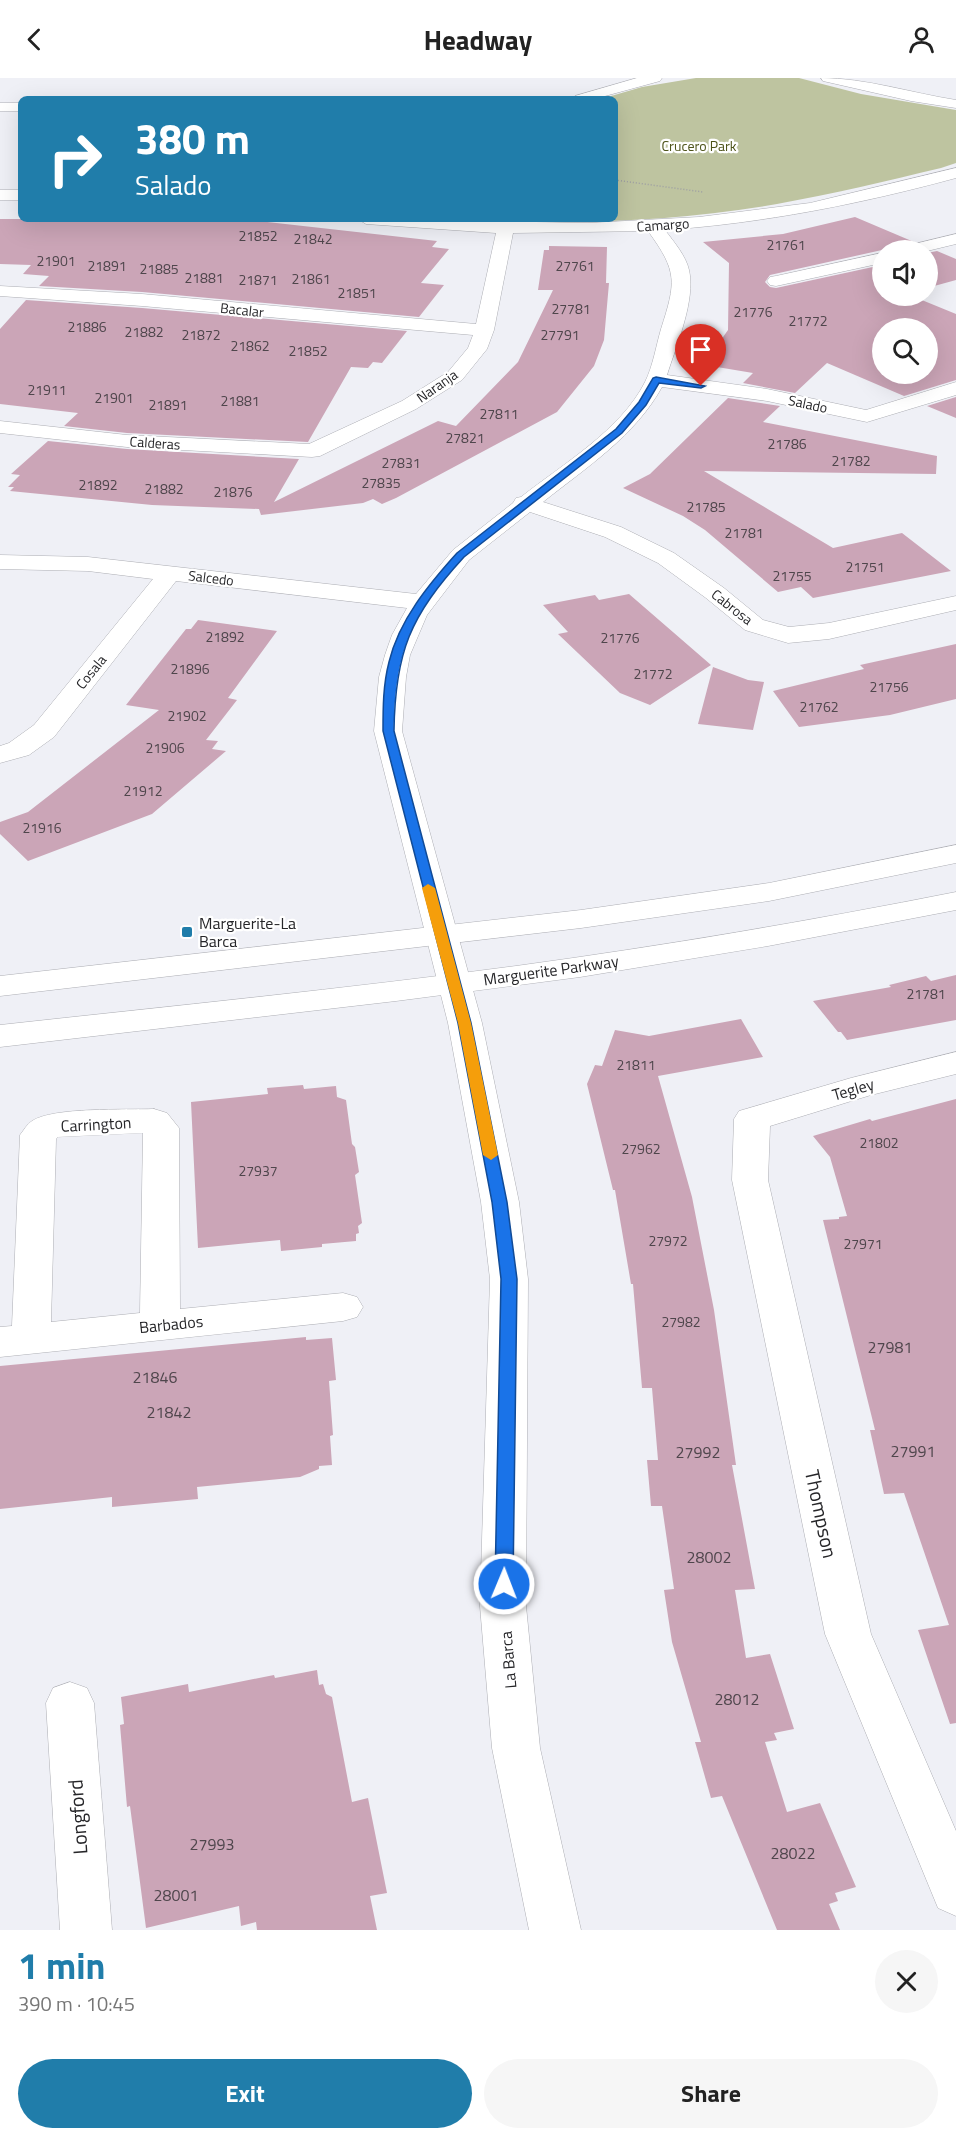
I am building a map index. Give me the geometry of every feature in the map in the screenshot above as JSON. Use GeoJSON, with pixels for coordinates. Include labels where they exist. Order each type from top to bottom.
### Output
{"type":"FeatureCollection","features":[{"type":"Feature","properties":{"kind":"street"},"geometry":{"type":"LineString","coordinates":[[589,96],[655,78]]}},
{"type":"Feature","properties":{"kind":"street"},"geometry":{"type":"LineString","coordinates":[[828,78],[911,97],[956,104]]}},
{"type":"Feature","properties":{"kind":"street"},"geometry":{"type":"LineString","coordinates":[[598,80],[620,86]]}},
{"type":"Feature","properties":{"kind":"street"},"geometry":{"type":"LineString","coordinates":[[0,107],[18,108]]}},
{"type":"Feature","properties":{"kind":"street","name":"Camargo"},"geometry":{"type":"LineString","coordinates":[[408,222],[505,229],[558,230],[653,226],[753,217],[951,178]]}},
{"type":"Feature","properties":{"kind":"street"},"geometry":{"type":"LineString","coordinates":[[0,195],[18,195]]}},
{"type":"Feature","properties":{"kind":"street","name":"La Barca"},"geometry":{"type":"LineString","coordinates":[[555,1930],[516,1748],[503,1606],[509,1279],[498,1192],[465,1023],[388,731],[389,693],[394,661],[406,627],[422,602],[461,555],[524,503],[619,431],[643,403],[656,380],[682,292],[680,269],[670,249],[653,226]]}},
{"type":"Feature","properties":{"kind":"street","name":"Naranja"},"geometry":{"type":"LineString","coordinates":[[312,451],[410,405],[455,376],[477,349],[484,330],[505,229]]}},
{"type":"Feature","properties":{"kind":"street"},"geometry":{"type":"LineString","coordinates":[[938,244],[956,240]]}},
{"type":"Feature","properties":{"kind":"street"},"geometry":{"type":"LineString","coordinates":[[776,280],[872,260]]}},
{"type":"Feature","properties":{"kind":"street","name":"Bacalar"},"geometry":{"type":"LineString","coordinates":[[0,291],[142,300],[261,313],[484,330]]}},
{"type":"Feature","properties":{"kind":"street","name":"Salado"},"geometry":{"type":"LineString","coordinates":[[656,380],[767,395],[867,416],[956,388]]}},
{"type":"Feature","properties":{"kind":"street","name":"Calderas"},"geometry":{"type":"LineString","coordinates":[[0,427],[127,441],[312,451]]}},
{"type":"Feature","properties":{"kind":"street","name":"Cabrosa"},"geometry":{"type":"LineString","coordinates":[[524,503],[614,532],[666,558],[715,593],[754,625],[788,635],[829,631],[956,603]]}},
{"type":"Feature","properties":{"kind":"street","name":"Salcedo"},"geometry":{"type":"LineString","coordinates":[[0,562],[88,564],[422,602]]}},
{"type":"Feature","properties":{"kind":"street","name":"Cosala"},"geometry":{"type":"LineString","coordinates":[[0,755],[18,749],[44,731],[170,573]]}},
{"type":"Feature","properties":{"kind":"street"},"geometry":{"type":"LineString","coordinates":[[0,986],[581,919],[769,892],[956,854]]}},
{"type":"Feature","properties":{"kind":"street","name":"Marguerite Parkway"},"geometry":{"type":"LineString","coordinates":[[0,1036],[454,984],[859,921],[956,901]]}},
{"type":"Feature","properties":{"kind":"street","name":"Tegley"},"geometry":{"type":"LineString","coordinates":[[752,1119],[863,1086],[956,1063]]}},
{"type":"Feature","properties":{"kind":"street","name":"Thompson"},"geometry":{"type":"LineString","coordinates":[[752,1119],[750,1180],[848,1634],[956,1892]]}},
{"type":"Feature","properties":{"kind":"street","name":"Carrington"},"geometry":{"type":"LineString","coordinates":[[16,1341],[38,1135],[46,1128],[58,1125],[154,1121],[161,1128],[160,1325]]}},
{"type":"Feature","properties":{"kind":"street","name":"Barbados"},"geometry":{"type":"LineString","coordinates":[[16,1341],[343,1307]]}},
{"type":"Feature","properties":{"kind":"street","name":"Longford"},"geometry":{"type":"LineString","coordinates":[[70,1703],[86,1930]]}},
{"type":"Feature","properties":{"kind":"green space","name":"Crucero Park"},"geometry":{"type":"Polygon","coordinates":[[[696,78],[799,78],[861,94],[956,110],[956,163],[921,173],[777,204],[699,215],[618,220],[618,96],[611,96],[642,87],[696,78]]]}},
{"type":"Feature","properties":{"kind":"building"},"geometry":{"type":"Polygon","coordinates":[[[855,217],[909,240],[872,240],[872,252],[770,275],[765,282],[770,287],[776,288],[872,267],[872,306],[936,306],[956,314],[956,380],[904,396],[876,384],[938,384],[938,318],[872,318],[872,382],[827,363],[795,393],[743,383],[753,373],[711,366],[717,358],[709,357],[728,330],[729,263],[703,242],[783,234],[855,217]]]}},
{"type":"Feature","properties":{"kind":"building"},"geometry":{"type":"Polygon","coordinates":[[[0,219],[18,219],[18,222],[267,222],[437,241],[432,247],[449,249],[421,283],[444,285],[419,317],[142,292],[39,286],[49,276],[23,274],[31,265],[0,264],[0,219]]]}},
{"type":"Feature","properties":{"kind":"building"},"geometry":{"type":"Polygon","coordinates":[[[549,246],[607,247],[606,283],[609,283],[604,340],[594,366],[557,412],[396,498],[382,504],[373,499],[363,503],[261,515],[259,509],[152,505],[10,491],[14,487],[8,487],[20,475],[11,474],[48,441],[127,449],[299,459],[274,502],[438,421],[456,426],[518,362],[553,290],[538,290],[544,250],[549,250],[549,246]]]}},
{"type":"Feature","properties":{"kind":"building"},"geometry":{"type":"Polygon","coordinates":[[[938,251],[956,259],[956,280],[938,285],[938,251]]]}},
{"type":"Feature","properties":{"kind":"building"},"geometry":{"type":"Polygon","coordinates":[[[26,300],[407,331],[382,363],[373,362],[368,368],[351,367],[308,442],[127,433],[64,426],[78,413],[0,404],[0,329],[26,300]]]}},
{"type":"Feature","properties":{"kind":"building"},"geometry":{"type":"Polygon","coordinates":[[[956,397],[956,418],[927,406],[956,397]]]}},
{"type":"Feature","properties":{"kind":"building"},"geometry":{"type":"Polygon","coordinates":[[[728,398],[780,406],[763,422],[937,456],[936,474],[704,471],[833,548],[902,533],[951,571],[813,598],[801,587],[778,592],[705,530],[683,516],[623,488],[650,474],[728,398]]]}},
{"type":"Feature","properties":{"kind":"building"},"geometry":{"type":"Polygon","coordinates":[[[629,594],[711,665],[650,705],[620,693],[558,634],[568,632],[543,605],[595,595],[599,600],[629,594]]]}},
{"type":"Feature","properties":{"kind":"building"},"geometry":{"type":"Polygon","coordinates":[[[198,620],[277,631],[228,698],[237,700],[206,740],[218,741],[212,749],[226,751],[152,814],[28,861],[0,834],[0,822],[28,812],[159,710],[126,705],[186,629],[191,629],[198,620]]]}},
{"type":"Feature","properties":{"kind":"building"},"geometry":{"type":"Polygon","coordinates":[[[956,644],[956,699],[890,715],[799,727],[773,691],[864,669],[860,665],[956,644]]]}},
{"type":"Feature","properties":{"kind":"building"},"geometry":{"type":"Polygon","coordinates":[[[713,667],[748,680],[764,682],[753,730],[698,724],[713,667]]]}},
{"type":"Feature","properties":{"kind":"building"},"geometry":{"type":"Polygon","coordinates":[[[956,975],[956,1020],[847,1040],[813,1001],[891,987],[889,985],[926,976],[931,981],[956,975]]]}},
{"type":"Feature","properties":{"kind":"building"},"geometry":{"type":"Polygon","coordinates":[[[741,1019],[763,1057],[658,1076],[692,1197],[714,1310],[736,1465],[732,1465],[755,1589],[735,1590],[746,1658],[770,1654],[794,1729],[774,1733],[777,1740],[765,1742],[787,1812],[820,1803],[856,1887],[835,1893],[838,1901],[829,1904],[840,1930],[777,1930],[722,1796],[711,1798],[695,1742],[701,1742],[672,1642],[664,1590],[674,1589],[662,1506],[651,1506],[647,1460],[658,1460],[652,1388],[642,1388],[633,1284],[631,1284],[615,1190],[613,1190],[587,1084],[595,1065],[602,1066],[615,1030],[649,1036],[741,1019]]]}},
{"type":"Feature","properties":{"kind":"building"},"geometry":{"type":"Polygon","coordinates":[[[303,1085],[304,1089],[336,1086],[337,1097],[346,1100],[352,1144],[355,1147],[359,1172],[355,1175],[362,1223],[358,1226],[359,1233],[356,1234],[356,1241],[281,1251],[280,1240],[198,1248],[191,1102],[268,1094],[267,1088],[303,1085]]]}},
{"type":"Feature","properties":{"kind":"building"},"geometry":{"type":"Polygon","coordinates":[[[956,1099],[956,1723],[950,1724],[918,1630],[949,1625],[904,1493],[884,1494],[870,1430],[875,1430],[823,1220],[847,1216],[830,1157],[813,1136],[870,1119],[872,1121],[956,1099]]]}},
{"type":"Feature","properties":{"kind":"building"},"geometry":{"type":"Polygon","coordinates":[[[306,1337],[306,1340],[332,1338],[336,1380],[329,1381],[333,1435],[330,1436],[332,1465],[319,1466],[319,1469],[300,1477],[197,1487],[198,1499],[112,1507],[112,1497],[0,1509],[0,1366],[306,1337]]]}},
{"type":"Feature","properties":{"kind":"building"},"geometry":{"type":"Polygon","coordinates":[[[317,1670],[319,1685],[323,1684],[326,1694],[332,1697],[352,1802],[368,1798],[387,1893],[370,1896],[377,1930],[257,1930],[256,1922],[241,1926],[239,1906],[146,1928],[130,1806],[127,1807],[120,1725],[124,1724],[121,1697],[188,1684],[189,1692],[274,1675],[275,1678],[317,1670]]]}},
{"type":"Feature","properties":{"kind":"slow traffic"},"geometry":{"type":"LineString","coordinates":[[428,888],[465,1023],[491,1155]]}},
{"type":"Feature","properties":{"kind":"place","name":"Marguerite-La Barca"},"geometry":{"type":"Point","coordinates":[187,932]}},
{"type":"Feature","properties":{"kind":"route"},"geometry":{"type":"LineString","coordinates":[[504,1584],[509,1279],[500,1202],[465,1023],[388,731],[389,693],[394,661],[406,627],[440,578],[461,555],[524,503],[619,431],[643,403],[656,380],[701,386]]}}]}
